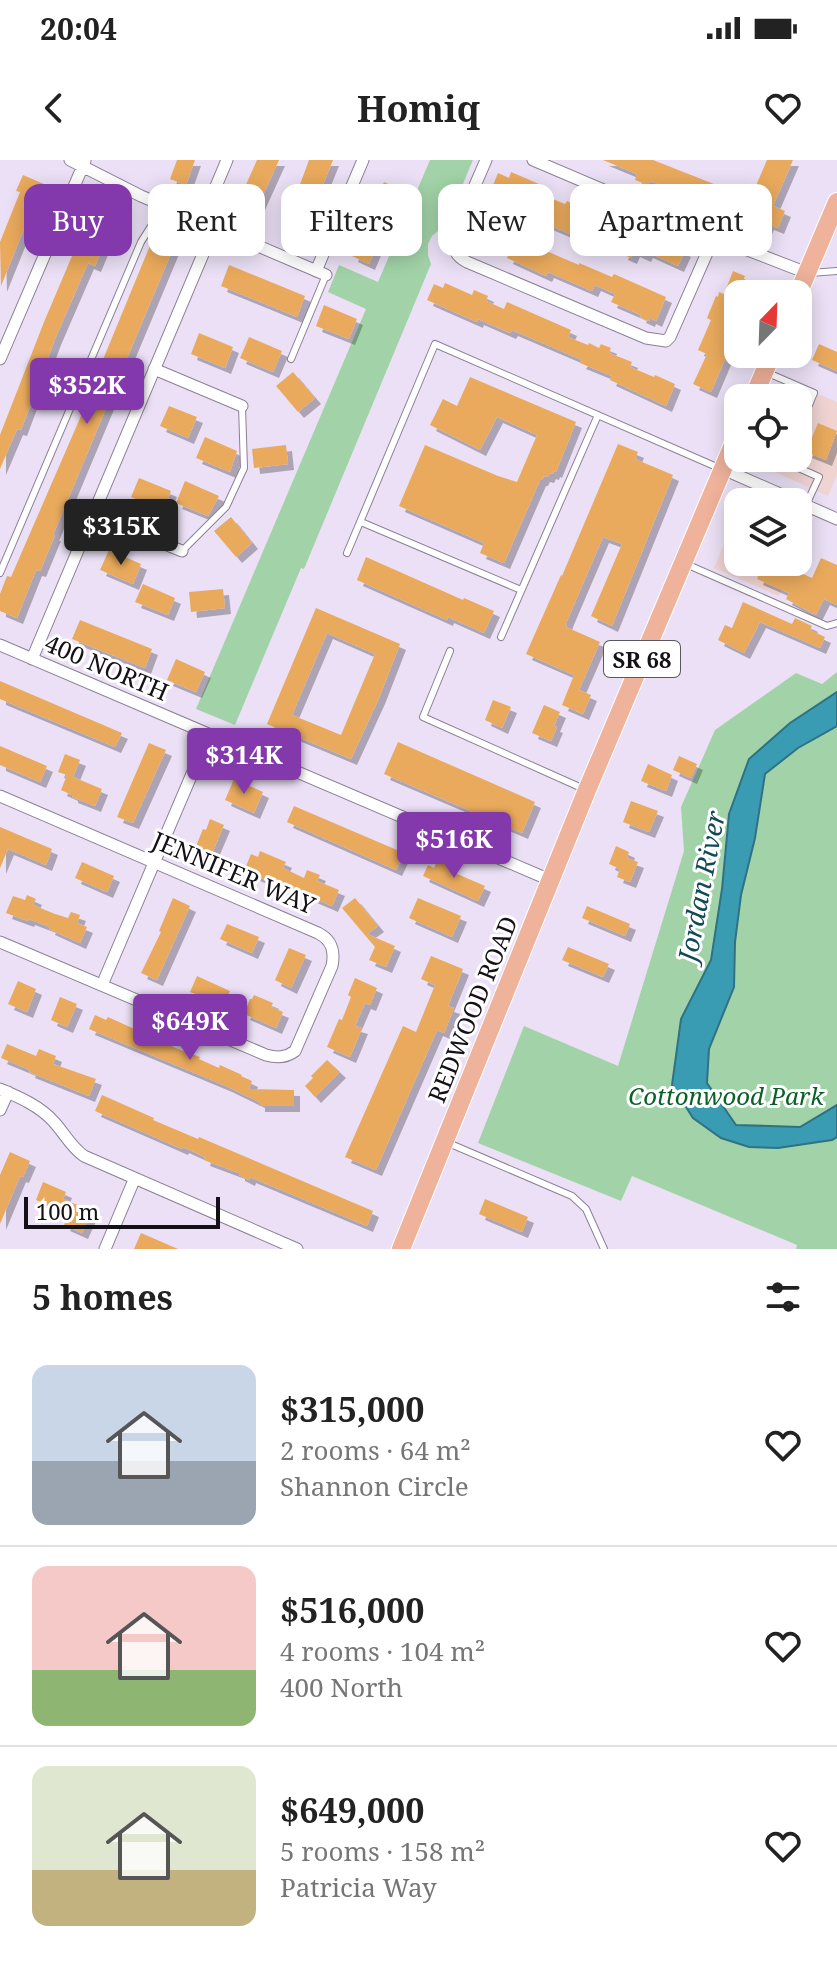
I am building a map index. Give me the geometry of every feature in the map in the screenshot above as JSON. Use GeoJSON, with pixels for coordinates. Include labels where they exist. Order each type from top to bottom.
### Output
{"type":"FeatureCollection","features":[{"type":"Feature","properties":{"kind":"main road"},"geometry":{"type":"LineString","coordinates":[[804,280],[837,203]]}},
{"type":"Feature","properties":{"kind":"main road","name":"REDWOOD ROAD"},"geometry":{"type":"LineString","coordinates":[[401,1249],[587,790],[723,469]]}},
{"type":"Feature","properties":{"kind":"street"},"geometry":{"type":"LineString","coordinates":[[70,160],[84,163],[148,197]]}},
{"type":"Feature","properties":{"kind":"street"},"geometry":{"type":"LineString","coordinates":[[217,184],[227,160]]}},
{"type":"Feature","properties":{"kind":"street"},"geometry":{"type":"LineString","coordinates":[[265,249],[321,273],[363,160]]}},
{"type":"Feature","properties":{"kind":"street"},"geometry":{"type":"LineString","coordinates":[[486,160],[452,240],[454,250],[467,262],[646,338],[666,341],[676,326],[706,256]]}},
{"type":"Feature","properties":{"kind":"street"},"geometry":{"type":"LineString","coordinates":[[533,160],[589,184]]}},
{"type":"Feature","properties":{"kind":"street"},"geometry":{"type":"LineString","coordinates":[[0,359],[84,163]]}},
{"type":"Feature","properties":{"kind":"street"},"geometry":{"type":"LineString","coordinates":[[32,659],[202,256]]}},
{"type":"Feature","properties":{"kind":"street"},"geometry":{"type":"LineString","coordinates":[[763,256],[807,273]]}},
{"type":"Feature","properties":{"kind":"street"},"geometry":{"type":"LineString","coordinates":[[154,369],[242,406]]}},
{"type":"Feature","properties":{"kind":"street"},"geometry":{"type":"LineString","coordinates":[[723,469],[767,488]]}},
{"type":"Feature","properties":{"kind":"street"},"geometry":{"type":"LineString","coordinates":[[812,508],[837,519]]}},
{"type":"Feature","properties":{"kind":"street"},"geometry":{"type":"LineString","coordinates":[[93,515],[182,551]]}},
{"type":"Feature","properties":{"kind":"street","name":"400 NORTH"},"geometry":{"type":"LineString","coordinates":[[0,645],[550,880]]}},
{"type":"Feature","properties":{"kind":"street"},"geometry":{"type":"LineString","coordinates":[[0,942],[102,985],[209,734]]}},
{"type":"Feature","properties":{"kind":"street","name":"JENNIFER WAY"},"geometry":{"type":"LineString","coordinates":[[0,796],[318,933],[329,941],[333,954],[332,966],[295,1051],[285,1056],[266,1055],[102,985]]}},
{"type":"Feature","properties":{"kind":"street"},"geometry":{"type":"LineString","coordinates":[[0,1110],[4,1090],[43,1112],[78,1152],[90,1160],[297,1249]]}},
{"type":"Feature","properties":{"kind":"street"},"geometry":{"type":"LineString","coordinates":[[105,1249],[134,1180]]}},
{"type":"Feature","properties":{"kind":"lane"},"geometry":{"type":"LineString","coordinates":[[0,573],[148,231]]}},
{"type":"Feature","properties":{"kind":"lane"},"geometry":{"type":"LineString","coordinates":[[807,273],[837,271]]}},
{"type":"Feature","properties":{"kind":"lane"},"geometry":{"type":"LineString","coordinates":[[291,359],[321,273]]}},
{"type":"Feature","properties":{"kind":"lane"},"geometry":{"type":"LineString","coordinates":[[347,553],[435,344],[723,469]]}},
{"type":"Feature","properties":{"kind":"lane"},"geometry":{"type":"LineString","coordinates":[[776,368],[800,384]]}},
{"type":"Feature","properties":{"kind":"lane"},"geometry":{"type":"LineString","coordinates":[[182,551],[226,507],[244,468],[242,406]]}},
{"type":"Feature","properties":{"kind":"lane"},"geometry":{"type":"LineString","coordinates":[[501,637],[598,415]]}},
{"type":"Feature","properties":{"kind":"lane"},"geometry":{"type":"LineString","coordinates":[[808,472],[819,477],[812,492]]}},
{"type":"Feature","properties":{"kind":"lane"},"geometry":{"type":"LineString","coordinates":[[361,522],[521,590]]}},
{"type":"Feature","properties":{"kind":"lane"},"geometry":{"type":"LineString","coordinates":[[683,563],[827,626],[837,623]]}},
{"type":"Feature","properties":{"kind":"lane"},"geometry":{"type":"LineString","coordinates":[[450,651],[423,717],[587,790]]}},
{"type":"Feature","properties":{"kind":"lane"},"geometry":{"type":"LineString","coordinates":[[444,1141],[572,1196],[586,1209],[604,1249]]}},
{"type":"Feature","properties":{"kind":"shaded area"},"geometry":{"type":"Polygon","coordinates":[[[812,391],[837,402],[837,475],[828,496],[775,472],[812,472],[812,391]]]}},
{"type":"Feature","properties":{"kind":"shaded area"},"geometry":{"type":"Polygon","coordinates":[[[724,544],[724,572],[714,568],[724,544]]]}},
{"type":"Feature","properties":{"kind":"shaded area"},"geometry":{"type":"Polygon","coordinates":[[[733,576],[788,576],[779,596],[733,576]]]}},
{"type":"Feature","properties":{"kind":"green space"},"geometry":{"type":"Polygon","coordinates":[[[430,160],[473,160],[463,184],[438,184],[438,231],[428,244],[431,264],[304,569],[301,568],[235,725],[196,709],[366,309],[328,292],[339,265],[378,282],[389,256],[422,256],[420,184],[430,160]]]}},
{"type":"Feature","properties":{"kind":"green space","name":"Cottonwood Park"},"geometry":{"type":"Polygon","coordinates":[[[837,672],[837,1249],[796,1249],[797,1245],[632,1176],[621,1201],[478,1143],[524,1026],[618,1066],[684,851],[681,807],[715,730],[796,673],[822,684],[837,672]]]}},
{"type":"Feature","properties":{"kind":"water"},"geometry":{"type":"Polygon","coordinates":[[[837,692],[837,726],[798,748],[765,774],[755,838],[741,895],[735,942],[734,987],[709,1049],[707,1083],[736,1125],[800,1127],[837,1105],[837,1137],[778,1148],[749,1147],[721,1138],[693,1118],[672,1085],[681,1019],[711,960],[729,814],[749,759],[790,723],[837,692]]]}},
{"type":"Feature","properties":{"kind":"building"},"geometry":{"type":"Polygon","coordinates":[[[177,160],[195,160],[186,184],[170,179],[177,160]]]}},
{"type":"Feature","properties":{"kind":"building"},"geometry":{"type":"Polygon","coordinates":[[[257,160],[279,160],[265,191],[265,184],[246,184],[257,160]]]}},
{"type":"Feature","properties":{"kind":"building"},"geometry":{"type":"Polygon","coordinates":[[[309,160],[333,160],[323,184],[300,184],[309,160]]]}},
{"type":"Feature","properties":{"kind":"building"},"geometry":{"type":"Polygon","coordinates":[[[603,160],[653,160],[714,184],[658,184],[650,181],[645,184],[635,180],[637,174],[603,160]]]}},
{"type":"Feature","properties":{"kind":"building"},"geometry":{"type":"Polygon","coordinates":[[[767,160],[793,160],[773,206],[785,211],[778,228],[772,226],[772,184],[757,184],[767,160]]]}},
{"type":"Feature","properties":{"kind":"building"},"geometry":{"type":"Polygon","coordinates":[[[511,172],[539,184],[493,184],[498,173],[509,178],[511,172]]]}},
{"type":"Feature","properties":{"kind":"building"},"geometry":{"type":"Polygon","coordinates":[[[23,175],[44,184],[24,184],[24,229],[1,286],[0,242],[20,192],[16,191],[23,175]]]}},
{"type":"Feature","properties":{"kind":"building"},"geometry":{"type":"Polygon","coordinates":[[[554,200],[565,204],[570,202],[570,234],[554,227],[554,200]]]}},
{"type":"Feature","properties":{"kind":"building"},"geometry":{"type":"Polygon","coordinates":[[[148,250],[148,256],[170,256],[40,571],[36,570],[17,618],[0,611],[0,594],[7,576],[11,577],[148,250]]]}},
{"type":"Feature","properties":{"kind":"building"},"geometry":{"type":"Polygon","coordinates":[[[554,254],[612,277],[614,274],[666,297],[656,321],[650,318],[649,321],[611,302],[615,294],[595,285],[592,291],[548,272],[546,276],[507,258],[554,254]]]}},
{"type":"Feature","properties":{"kind":"building"},"geometry":{"type":"Polygon","coordinates":[[[72,256],[99,256],[95,266],[88,263],[21,430],[17,429],[0,469],[0,435],[72,256]]]}},
{"type":"Feature","properties":{"kind":"building"},"geometry":{"type":"Polygon","coordinates":[[[352,256],[372,256],[369,264],[352,256]]]}},
{"type":"Feature","properties":{"kind":"building"},"geometry":{"type":"Polygon","coordinates":[[[656,256],[683,256],[678,266],[656,256]]]}},
{"type":"Feature","properties":{"kind":"building"},"geometry":{"type":"Polygon","coordinates":[[[229,265],[305,296],[297,317],[221,286],[229,265]]]}},
{"type":"Feature","properties":{"kind":"building"},"geometry":{"type":"Polygon","coordinates":[[[733,271],[745,276],[743,280],[729,280],[733,271]]]}},
{"type":"Feature","properties":{"kind":"building"},"geometry":{"type":"Polygon","coordinates":[[[445,283],[472,295],[474,290],[488,296],[486,301],[504,309],[507,302],[571,330],[568,337],[588,345],[599,348],[601,344],[611,348],[609,353],[632,362],[630,367],[675,384],[666,406],[610,380],[612,376],[580,363],[582,360],[512,330],[510,333],[478,319],[477,322],[427,300],[434,284],[443,288],[445,283]]]}},
{"type":"Feature","properties":{"kind":"building"},"geometry":{"type":"Polygon","coordinates":[[[719,292],[724,294],[724,361],[711,392],[693,384],[707,354],[698,350],[711,320],[707,318],[719,292]]]}},
{"type":"Feature","properties":{"kind":"building"},"geometry":{"type":"Polygon","coordinates":[[[324,305],[357,319],[349,339],[316,326],[324,305]]]}},
{"type":"Feature","properties":{"kind":"building"},"geometry":{"type":"Polygon","coordinates":[[[199,333],[233,347],[225,368],[191,354],[199,333]]]}},
{"type":"Feature","properties":{"kind":"building"},"geometry":{"type":"Polygon","coordinates":[[[249,337],[282,351],[273,372],[240,358],[249,337]]]}},
{"type":"Feature","properties":{"kind":"building"},"geometry":{"type":"Polygon","coordinates":[[[819,344],[837,352],[837,371],[812,360],[819,344]]]}},
{"type":"Feature","properties":{"kind":"building"},"geometry":{"type":"Polygon","coordinates":[[[293,372],[315,398],[298,412],[276,386],[293,372]]]}},
{"type":"Feature","properties":{"kind":"building"},"geometry":{"type":"Polygon","coordinates":[[[470,377],[576,422],[556,472],[540,480],[504,563],[480,553],[484,543],[399,506],[425,445],[517,482],[537,435],[497,417],[480,450],[430,425],[443,399],[457,406],[470,377]]]}},
{"type":"Feature","properties":{"kind":"building"},"geometry":{"type":"Polygon","coordinates":[[[169,406],[197,417],[188,438],[160,426],[169,406]]]}},
{"type":"Feature","properties":{"kind":"building"},"geometry":{"type":"Polygon","coordinates":[[[818,423],[837,431],[826,460],[812,454],[812,438],[818,423]]]}},
{"type":"Feature","properties":{"kind":"building"},"geometry":{"type":"Polygon","coordinates":[[[205,437],[237,451],[230,472],[196,458],[205,437]]]}},
{"type":"Feature","properties":{"kind":"building"},"geometry":{"type":"Polygon","coordinates":[[[618,444],[638,452],[635,459],[673,475],[612,626],[591,616],[622,544],[603,537],[567,621],[566,627],[600,642],[579,690],[591,695],[583,714],[562,705],[574,675],[526,654],[618,444]]]}},
{"type":"Feature","properties":{"kind":"building"},"geometry":{"type":"Polygon","coordinates":[[[286,445],[288,464],[254,468],[252,449],[286,445]]]}},
{"type":"Feature","properties":{"kind":"building"},"geometry":{"type":"Polygon","coordinates":[[[139,478],[171,491],[163,511],[131,497],[139,478]]]}},
{"type":"Feature","properties":{"kind":"building"},"geometry":{"type":"Polygon","coordinates":[[[185,481],[219,496],[208,516],[176,503],[185,481]]]}},
{"type":"Feature","properties":{"kind":"building"},"geometry":{"type":"Polygon","coordinates":[[[231,517],[252,543],[236,557],[214,531],[231,517]]]}},
{"type":"Feature","properties":{"kind":"building"},"geometry":{"type":"Polygon","coordinates":[[[109,550],[141,564],[133,584],[100,570],[109,550]]]}},
{"type":"Feature","properties":{"kind":"building"},"geometry":{"type":"Polygon","coordinates":[[[366,557],[494,611],[484,633],[357,580],[366,557]]]}},
{"type":"Feature","properties":{"kind":"building"},"geometry":{"type":"Polygon","coordinates":[[[821,558],[837,565],[837,605],[824,599],[816,615],[786,599],[789,593],[757,579],[758,576],[812,578],[821,558]]]}},
{"type":"Feature","properties":{"kind":"building"},"geometry":{"type":"Polygon","coordinates":[[[143,584],[175,598],[168,615],[135,602],[143,584]]]}},
{"type":"Feature","properties":{"kind":"building"},"geometry":{"type":"Polygon","coordinates":[[[223,589],[225,608],[191,612],[189,592],[223,589]]]}},
{"type":"Feature","properties":{"kind":"building"},"geometry":{"type":"Polygon","coordinates":[[[743,602],[792,624],[795,618],[812,626],[810,630],[825,637],[820,648],[760,622],[744,653],[718,640],[725,625],[732,628],[743,602]]]}},
{"type":"Feature","properties":{"kind":"building"},"geometry":{"type":"Polygon","coordinates":[[[316,608],[400,644],[351,759],[267,724],[316,608]],[[327,633],[292,715],[341,735],[375,654],[327,633]]]}},
{"type":"Feature","properties":{"kind":"building"},"geometry":{"type":"Polygon","coordinates":[[[80,620],[152,649],[145,668],[72,639],[80,620]]]}},
{"type":"Feature","properties":{"kind":"building"},"geometry":{"type":"Polygon","coordinates":[[[176,659],[205,672],[196,692],[167,680],[176,659]]]}},
{"type":"Feature","properties":{"kind":"building"},"geometry":{"type":"Polygon","coordinates":[[[0,681],[122,733],[115,747],[0,699],[0,681]]]}},
{"type":"Feature","properties":{"kind":"building"},"geometry":{"type":"Polygon","coordinates":[[[493,700],[511,707],[502,728],[485,720],[493,700]]]}},
{"type":"Feature","properties":{"kind":"building"},"geometry":{"type":"Polygon","coordinates":[[[544,705],[560,712],[551,741],[532,733],[544,705]]]}},
{"type":"Feature","properties":{"kind":"building"},"geometry":{"type":"Polygon","coordinates":[[[398,742],[535,802],[522,833],[384,774],[398,742]]]}},
{"type":"Feature","properties":{"kind":"building"},"geometry":{"type":"Polygon","coordinates":[[[149,743],[166,750],[133,823],[117,817],[149,743]]]}},
{"type":"Feature","properties":{"kind":"building"},"geometry":{"type":"Polygon","coordinates":[[[0,746],[47,766],[40,782],[0,765],[0,746]]]}},
{"type":"Feature","properties":{"kind":"building"},"geometry":{"type":"Polygon","coordinates":[[[65,754],[80,760],[73,777],[102,789],[95,806],[61,790],[67,775],[58,772],[65,754]]]}},
{"type":"Feature","properties":{"kind":"building"},"geometry":{"type":"Polygon","coordinates":[[[679,756],[697,764],[691,778],[673,770],[679,756]]]}},
{"type":"Feature","properties":{"kind":"building"},"geometry":{"type":"Polygon","coordinates":[[[648,764],[672,775],[666,791],[641,781],[648,764]]]}},
{"type":"Feature","properties":{"kind":"building"},"geometry":{"type":"Polygon","coordinates":[[[234,779],[263,792],[254,813],[225,800],[234,779]]]}},
{"type":"Feature","properties":{"kind":"building"},"geometry":{"type":"Polygon","coordinates":[[[631,801],[658,811],[649,832],[623,822],[631,801]]]}},
{"type":"Feature","properties":{"kind":"building"},"geometry":{"type":"Polygon","coordinates":[[[294,806],[404,853],[396,870],[287,822],[294,806]]]}},
{"type":"Feature","properties":{"kind":"building"},"geometry":{"type":"Polygon","coordinates":[[[210,819],[224,825],[210,858],[194,851],[210,819]]]}},
{"type":"Feature","properties":{"kind":"building"},"geometry":{"type":"Polygon","coordinates":[[[0,827],[52,849],[46,865],[8,849],[0,868],[0,827]]]}},
{"type":"Feature","properties":{"kind":"building"},"geometry":{"type":"Polygon","coordinates":[[[616,846],[629,852],[627,858],[638,862],[630,882],[617,877],[620,869],[609,864],[616,846]]]}},
{"type":"Feature","properties":{"kind":"building"},"geometry":{"type":"Polygon","coordinates":[[[260,851],[286,862],[283,868],[304,878],[307,870],[320,875],[317,881],[339,890],[332,906],[244,871],[251,854],[258,857],[260,851]]]}},
{"type":"Feature","properties":{"kind":"building"},"geometry":{"type":"Polygon","coordinates":[[[438,858],[451,863],[448,870],[485,886],[478,901],[423,876],[428,865],[434,868],[438,858]]]}},
{"type":"Feature","properties":{"kind":"building"},"geometry":{"type":"Polygon","coordinates":[[[82,862],[114,876],[107,892],[75,878],[82,862]]]}},
{"type":"Feature","properties":{"kind":"building"},"geometry":{"type":"Polygon","coordinates":[[[27,895],[36,899],[33,905],[55,914],[68,918],[71,912],[80,915],[77,923],[87,927],[80,943],[50,927],[6,913],[13,896],[25,900],[27,895]]]}},
{"type":"Feature","properties":{"kind":"building"},"geometry":{"type":"Polygon","coordinates":[[[173,898],[190,906],[157,980],[141,973],[173,898]]]}},
{"type":"Feature","properties":{"kind":"building"},"geometry":{"type":"Polygon","coordinates":[[[355,898],[378,926],[367,934],[395,946],[386,967],[369,960],[375,947],[342,908],[355,898]]]}},
{"type":"Feature","properties":{"kind":"building"},"geometry":{"type":"Polygon","coordinates":[[[418,898],[461,916],[452,937],[409,918],[418,898]]]}},
{"type":"Feature","properties":{"kind":"building"},"geometry":{"type":"Polygon","coordinates":[[[587,906],[630,924],[625,936],[582,918],[587,906]]]}},
{"type":"Feature","properties":{"kind":"building"},"geometry":{"type":"Polygon","coordinates":[[[227,924],[259,937],[252,953],[220,939],[227,924]]]}},
{"type":"Feature","properties":{"kind":"building"},"geometry":{"type":"Polygon","coordinates":[[[568,947],[609,964],[603,977],[562,960],[568,947]]]}},
{"type":"Feature","properties":{"kind":"building"},"geometry":{"type":"Polygon","coordinates":[[[289,948],[306,955],[291,988],[275,980],[289,948]]]}},
{"type":"Feature","properties":{"kind":"building"},"geometry":{"type":"Polygon","coordinates":[[[431,956],[463,969],[448,1006],[454,1008],[444,1033],[437,1030],[376,1170],[345,1157],[403,1026],[416,1032],[435,985],[421,979],[431,956]]]}},
{"type":"Feature","properties":{"kind":"building"},"geometry":{"type":"Polygon","coordinates":[[[197,976],[230,991],[224,1004],[190,992],[197,976]]]}},
{"type":"Feature","properties":{"kind":"building"},"geometry":{"type":"Polygon","coordinates":[[[355,978],[377,988],[370,1005],[365,1003],[355,1026],[362,1028],[350,1057],[327,1047],[339,1019],[342,1020],[355,978]]]}},
{"type":"Feature","properties":{"kind":"building"},"geometry":{"type":"Polygon","coordinates":[[[18,981],[36,989],[27,1012],[8,1004],[18,981]]]}},
{"type":"Feature","properties":{"kind":"building"},"geometry":{"type":"Polygon","coordinates":[[[254,995],[273,1003],[271,1007],[283,1012],[276,1028],[244,1014],[254,995]]]}},
{"type":"Feature","properties":{"kind":"building"},"geometry":{"type":"Polygon","coordinates":[[[60,997],[77,1004],[67,1027],[51,1020],[60,997]]]}},
{"type":"Feature","properties":{"kind":"building"},"geometry":{"type":"Polygon","coordinates":[[[95,1015],[106,1020],[108,1017],[219,1068],[220,1065],[242,1075],[252,1081],[249,1089],[294,1090],[294,1106],[259,1106],[259,1102],[226,1086],[89,1029],[95,1015]]]}},
{"type":"Feature","properties":{"kind":"building"},"geometry":{"type":"Polygon","coordinates":[[[7,1044],[36,1056],[39,1049],[56,1056],[53,1064],[96,1079],[89,1096],[1,1058],[7,1044]]]}},
{"type":"Feature","properties":{"kind":"building"},"geometry":{"type":"Polygon","coordinates":[[[327,1060],[340,1072],[315,1097],[305,1086],[327,1060]]]}},
{"type":"Feature","properties":{"kind":"building"},"geometry":{"type":"Polygon","coordinates":[[[102,1095],[153,1120],[373,1211],[367,1226],[250,1177],[249,1180],[183,1147],[95,1111],[102,1095]]]}},
{"type":"Feature","properties":{"kind":"building"},"geometry":{"type":"Polygon","coordinates":[[[10,1152],[30,1161],[23,1177],[20,1176],[0,1224],[0,1175],[10,1152]]]}},
{"type":"Feature","properties":{"kind":"building"},"geometry":{"type":"Polygon","coordinates":[[[43,1182],[66,1192],[63,1199],[92,1211],[82,1233],[64,1225],[69,1214],[36,1200],[43,1182]]]}},
{"type":"Feature","properties":{"kind":"building"},"geometry":{"type":"Polygon","coordinates":[[[485,1199],[528,1217],[522,1232],[479,1214],[485,1199]]]}},
{"type":"Feature","properties":{"kind":"building"},"geometry":{"type":"Polygon","coordinates":[[[141,1233],[178,1249],[134,1249],[141,1233]]]}},
{"type":"Feature","properties":{"kind":"water label","name":"Jordan River"},"geometry":{"type":"Point","coordinates":[701,886]}}]}
